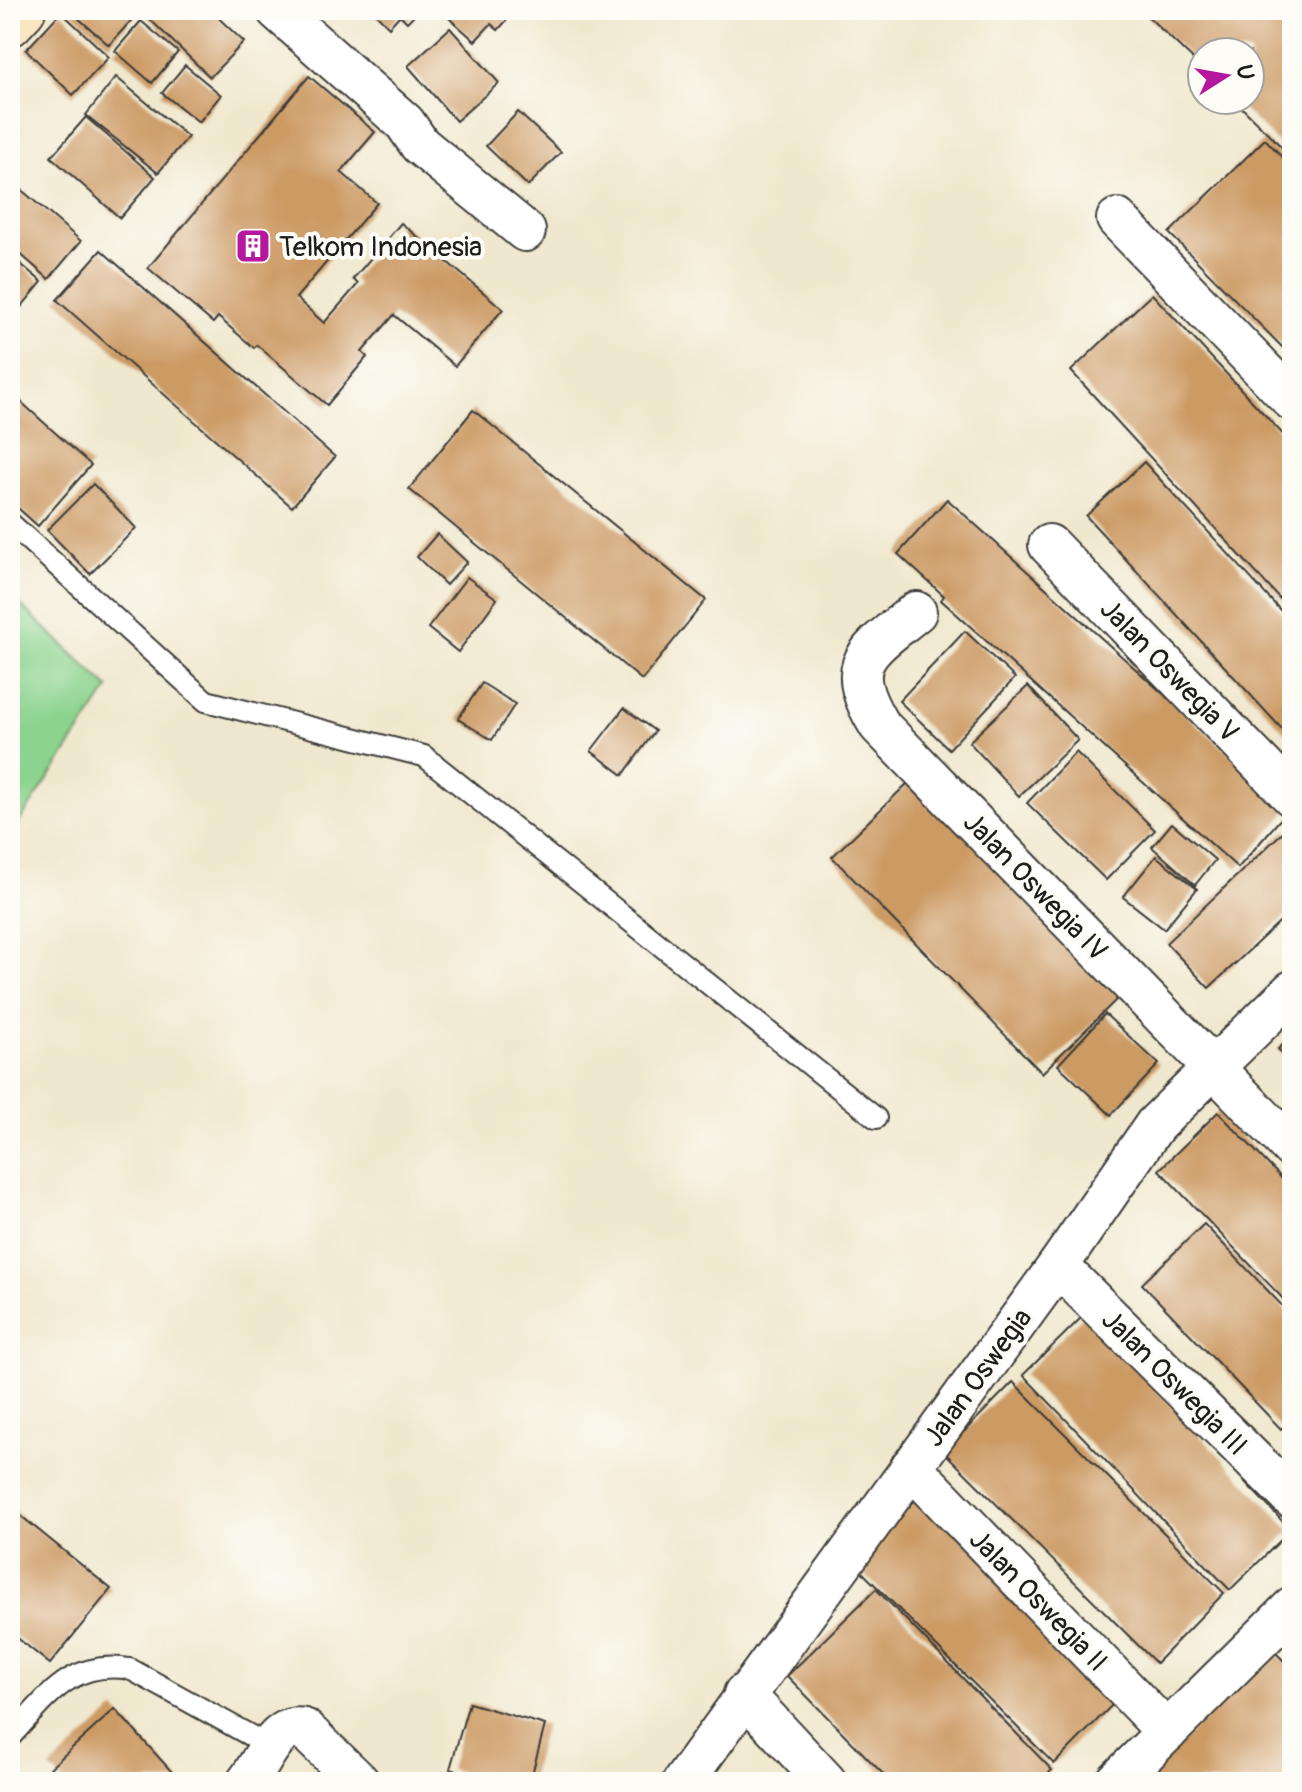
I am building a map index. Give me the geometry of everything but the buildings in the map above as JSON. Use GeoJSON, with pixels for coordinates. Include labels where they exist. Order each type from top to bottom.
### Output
{"type":"FeatureCollection","features":[{"type":"Feature","properties":{"kind":"main road"},"geometry":{"type":"LineString","coordinates":[[10,24],[23,10]]}},
{"type":"Feature","properties":{"kind":"street"},"geometry":{"type":"LineString","coordinates":[[277,10],[405,123],[420,145],[525,231]]}},
{"type":"Feature","properties":{"kind":"street"},"geometry":{"type":"LineString","coordinates":[[1117,219],[1292,400]]}},
{"type":"Feature","properties":{"kind":"street","name":"Jalan Oswegia V"},"geometry":{"type":"LineString","coordinates":[[1049,545],[1292,796]]}},
{"type":"Feature","properties":{"kind":"street","name":"Jalan Oswegia IV"},"geometry":{"type":"LineString","coordinates":[[916,612],[870,650],[859,675],[861,696],[879,725],[1292,1148]]}},
{"type":"Feature","properties":{"kind":"street","name":"Jalan Oswegia"},"geometry":{"type":"LineString","coordinates":[[683,1782],[1058,1266],[1155,1125],[1292,991]]}},
{"type":"Feature","properties":{"kind":"street","name":"Jalan Oswegia III"},"geometry":{"type":"LineString","coordinates":[[1058,1266],[1292,1498]]}},
{"type":"Feature","properties":{"kind":"street","name":"Jalan Oswegia II"},"geometry":{"type":"LineString","coordinates":[[911,1467],[1167,1732]]}},
{"type":"Feature","properties":{"kind":"street"},"geometry":{"type":"LineString","coordinates":[[1116,1782],[1292,1608]]}},
{"type":"Feature","properties":{"kind":"street"},"geometry":{"type":"LineString","coordinates":[[744,1694],[826,1782]]}},
{"type":"Feature","properties":{"kind":"street"},"geometry":{"type":"LineString","coordinates":[[263,1763],[304,1729],[359,1782]]}},
{"type":"Feature","properties":{"kind":"lane"},"geometry":{"type":"LineString","coordinates":[[10,523],[206,701],[424,756],[876,1118]]}},
{"type":"Feature","properties":{"kind":"lane"},"geometry":{"type":"LineString","coordinates":[[10,1737],[67,1678],[94,1668],[114,1667],[130,1669],[263,1763]]}},
{"type":"Feature","properties":{"kind":"green space"},"geometry":{"type":"Polygon","coordinates":[[[10,595],[109,688],[10,836],[10,595]]]}},
{"type":"Feature","properties":{"kind":"place","name":"Telkom Indonesia"},"geometry":{"type":"Point","coordinates":[253,246]}}]}
